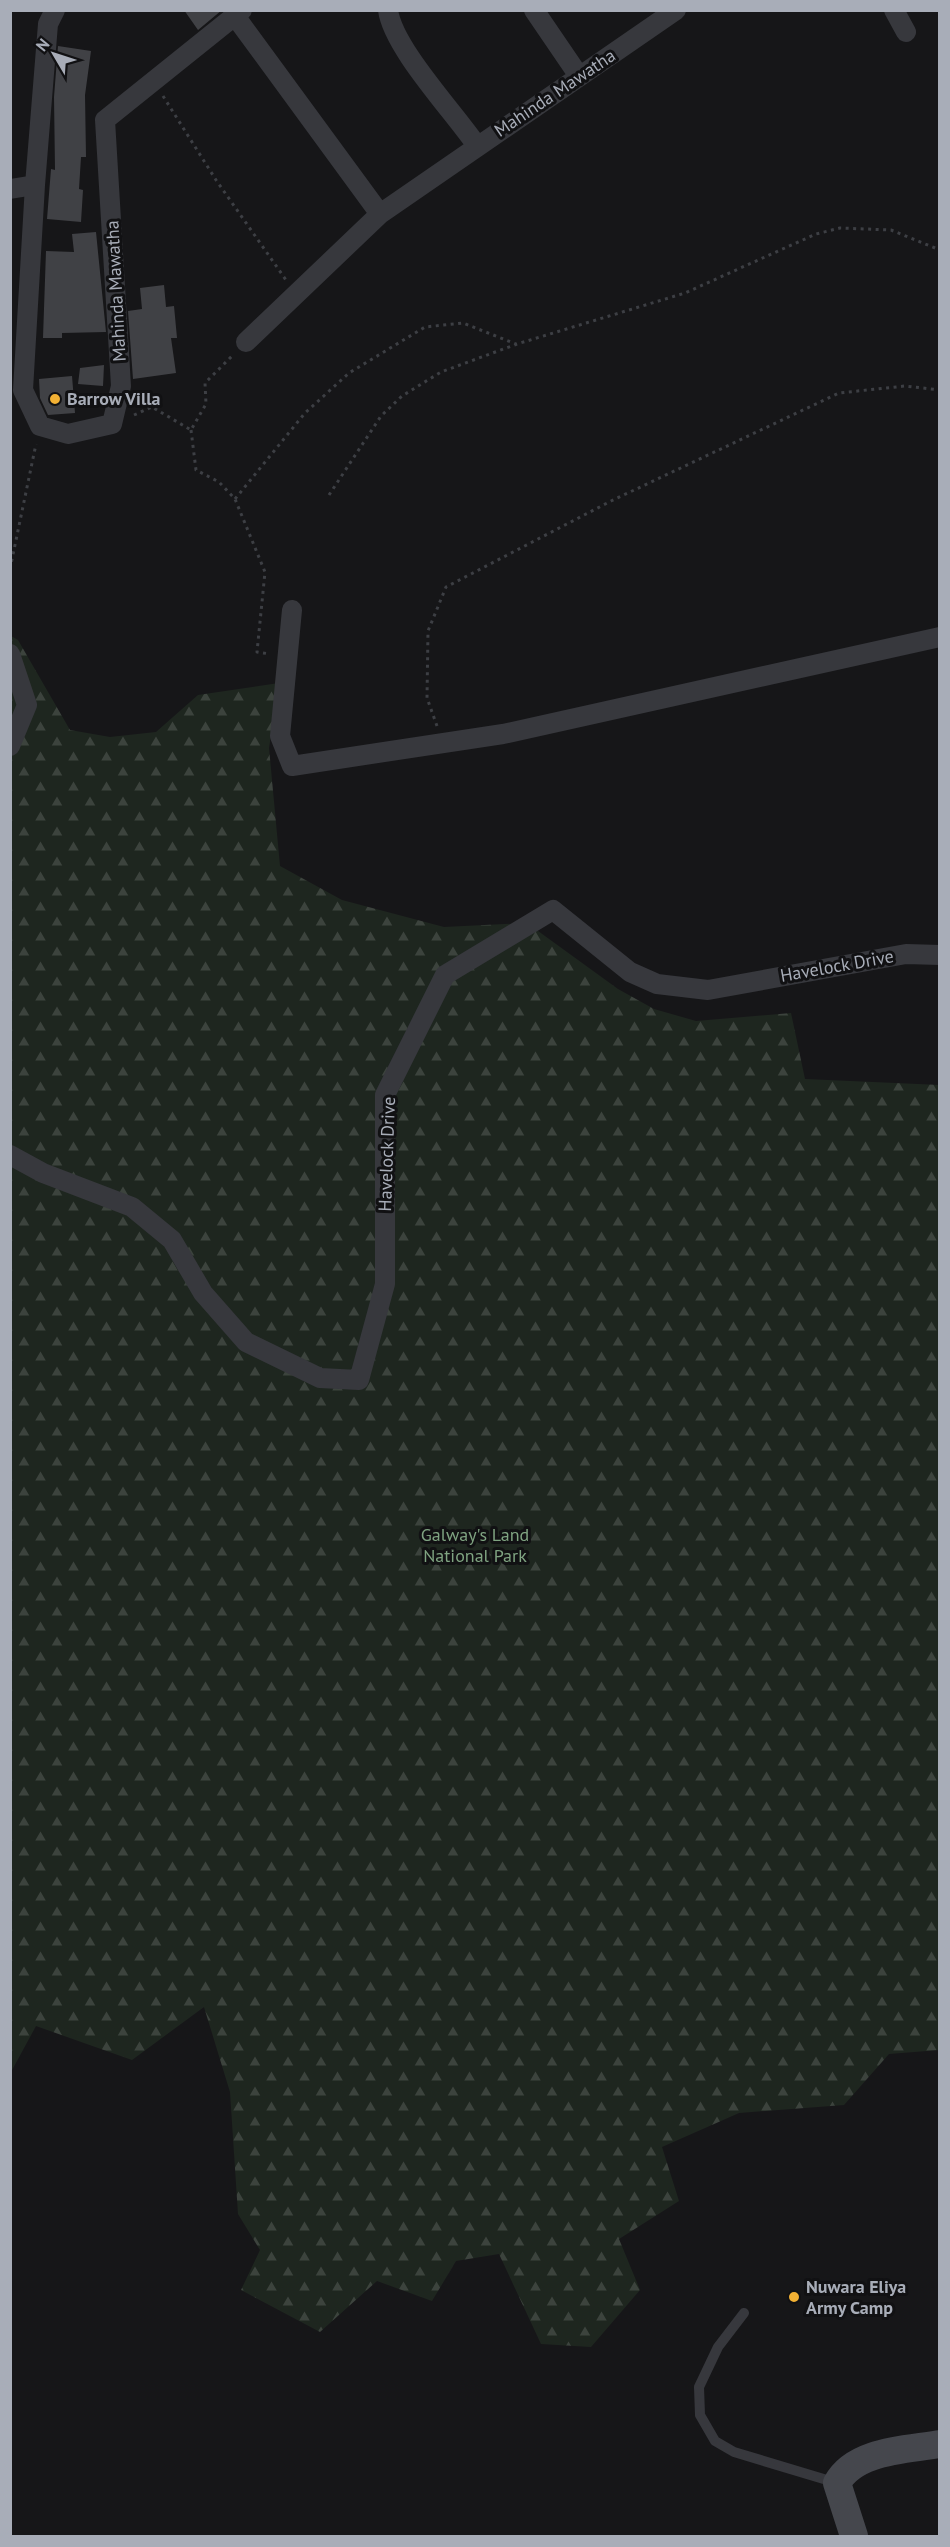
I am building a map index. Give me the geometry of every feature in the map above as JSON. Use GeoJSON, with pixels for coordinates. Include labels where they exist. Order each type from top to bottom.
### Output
{"type":"FeatureCollection","features":[{"type":"Feature","properties":{"kind":"street"},"geometry":{"type":"LineString","coordinates":[[55,10],[48,24],[35,185],[23,390],[40,426],[68,434],[112,424]]}},
{"type":"Feature","properties":{"kind":"street"},"geometry":{"type":"LineString","coordinates":[[388,10],[389,21],[417,68],[477,146]]}},
{"type":"Feature","properties":{"kind":"street"},"geometry":{"type":"LineString","coordinates":[[534,10],[579,76]]}},
{"type":"Feature","properties":{"kind":"street"},"geometry":{"type":"LineString","coordinates":[[894,10],[906,32]]}},
{"type":"Feature","properties":{"kind":"street","name":"Mahinda Mawatha"},"geometry":{"type":"LineString","coordinates":[[246,342],[380,214],[675,11]]}},
{"type":"Feature","properties":{"kind":"street"},"geometry":{"type":"LineString","coordinates":[[238,13],[380,214]]}},
{"type":"Feature","properties":{"kind":"street","name":"Mahinda Mawatha"},"geometry":{"type":"LineString","coordinates":[[112,424],[121,386],[105,120],[238,13]]}},
{"type":"Feature","properties":{"kind":"street"},"geometry":{"type":"LineString","coordinates":[[10,189],[35,185]]}},
{"type":"Feature","properties":{"kind":"street"},"geometry":{"type":"LineString","coordinates":[[292,610],[280,736],[292,766],[503,734],[939,637]]}},
{"type":"Feature","properties":{"kind":"street"},"geometry":{"type":"LineString","coordinates":[[10,654],[27,705],[10,746]]}},
{"type":"Feature","properties":{"kind":"street","name":"Havelock Drive"},"geometry":{"type":"LineString","coordinates":[[10,1155],[44,1173],[132,1207],[172,1240],[203,1293],[246,1342],[320,1378],[359,1380],[385,1284],[385,1095],[445,975],[553,910],[630,972],[657,984],[708,990],[906,954],[939,955]]}},
{"type":"Feature","properties":{"kind":"street"},"geometry":{"type":"LineString","coordinates":[[854,2536],[837,2483],[843,2472],[870,2456],[939,2444]]}},
{"type":"Feature","properties":{"kind":"lane"},"geometry":{"type":"LineString","coordinates":[[744,2313],[718,2347],[699,2387],[700,2415],[715,2441],[734,2452],[837,2483]]}},
{"type":"Feature","properties":{"kind":"path"},"geometry":{"type":"LineString","coordinates":[[154,81],[216,180],[296,294]]}},
{"type":"Feature","properties":{"kind":"path"},"geometry":{"type":"LineString","coordinates":[[329,495],[381,416],[402,396],[441,372],[517,344],[686,293],[816,234],[840,228],[891,230],[939,250]]}},
{"type":"Feature","properties":{"kind":"path"},"geometry":{"type":"LineString","coordinates":[[234,499],[305,413],[340,381],[425,327],[463,323],[517,344]]}},
{"type":"Feature","properties":{"kind":"path"},"geometry":{"type":"LineString","coordinates":[[246,342],[205,383],[206,404],[191,430],[196,470],[219,482],[234,499],[265,572],[257,652],[289,657]]}},
{"type":"Feature","properties":{"kind":"path"},"geometry":{"type":"LineString","coordinates":[[442,742],[427,698],[428,631],[446,587],[610,501],[839,393],[905,386],[939,390]]}},
{"type":"Feature","properties":{"kind":"path"},"geometry":{"type":"LineString","coordinates":[[112,424],[152,407],[191,430]]}},
{"type":"Feature","properties":{"kind":"path"},"geometry":{"type":"LineString","coordinates":[[10,569],[40,426]]}},
{"type":"Feature","properties":{"kind":"green space","name":"Galway's Land National Park"},"geometry":{"type":"Polygon","coordinates":[[[11,636],[18,640],[70,730],[110,737],[156,732],[198,695],[279,683],[269,748],[280,866],[342,900],[444,927],[527,923],[618,989],[654,1009],[696,1021],[791,1013],[805,1079],[940,1085],[939,2050],[889,2054],[844,2105],[739,2113],[662,2147],[679,2201],[619,2239],[640,2290],[591,2347],[541,2344],[499,2254],[456,2261],[432,2301],[377,2281],[320,2332],[241,2290],[260,2250],[238,2214],[230,2092],[204,2007],[132,2060],[36,2026],[11,2072],[11,636]]]}},
{"type":"Feature","properties":{"kind":"building"},"geometry":{"type":"Polygon","coordinates":[[[184,10],[222,10],[198,30],[184,10]]]}},
{"type":"Feature","properties":{"kind":"building"},"geometry":{"type":"Polygon","coordinates":[[[58,46],[91,51],[85,95],[86,157],[81,157],[79,189],[83,190],[81,222],[47,219],[51,169],[55,170],[54,97],[58,46]]]}},
{"type":"Feature","properties":{"kind":"building"},"geometry":{"type":"Polygon","coordinates":[[[96,232],[106,332],[62,333],[62,338],[43,338],[46,251],[74,252],[72,234],[96,232]]]}},
{"type":"Feature","properties":{"kind":"building"},"geometry":{"type":"Polygon","coordinates":[[[164,285],[166,307],[174,306],[177,338],[171,338],[176,373],[133,379],[128,311],[142,309],[140,288],[164,285]]]}},
{"type":"Feature","properties":{"kind":"building"},"geometry":{"type":"Polygon","coordinates":[[[104,365],[103,386],[78,384],[80,368],[104,365]]]}},
{"type":"Feature","properties":{"kind":"building"},"geometry":{"type":"Polygon","coordinates":[[[72,376],[75,413],[48,415],[40,398],[39,379],[72,376]]]}},
{"type":"Feature","properties":{"kind":"place","name":"Barrow Villa"},"geometry":{"type":"Point","coordinates":[55,399]}},
{"type":"Feature","properties":{"kind":"place","name":"Nuwara Eliya Army Camp"},"geometry":{"type":"Point","coordinates":[794,2297]}}]}
